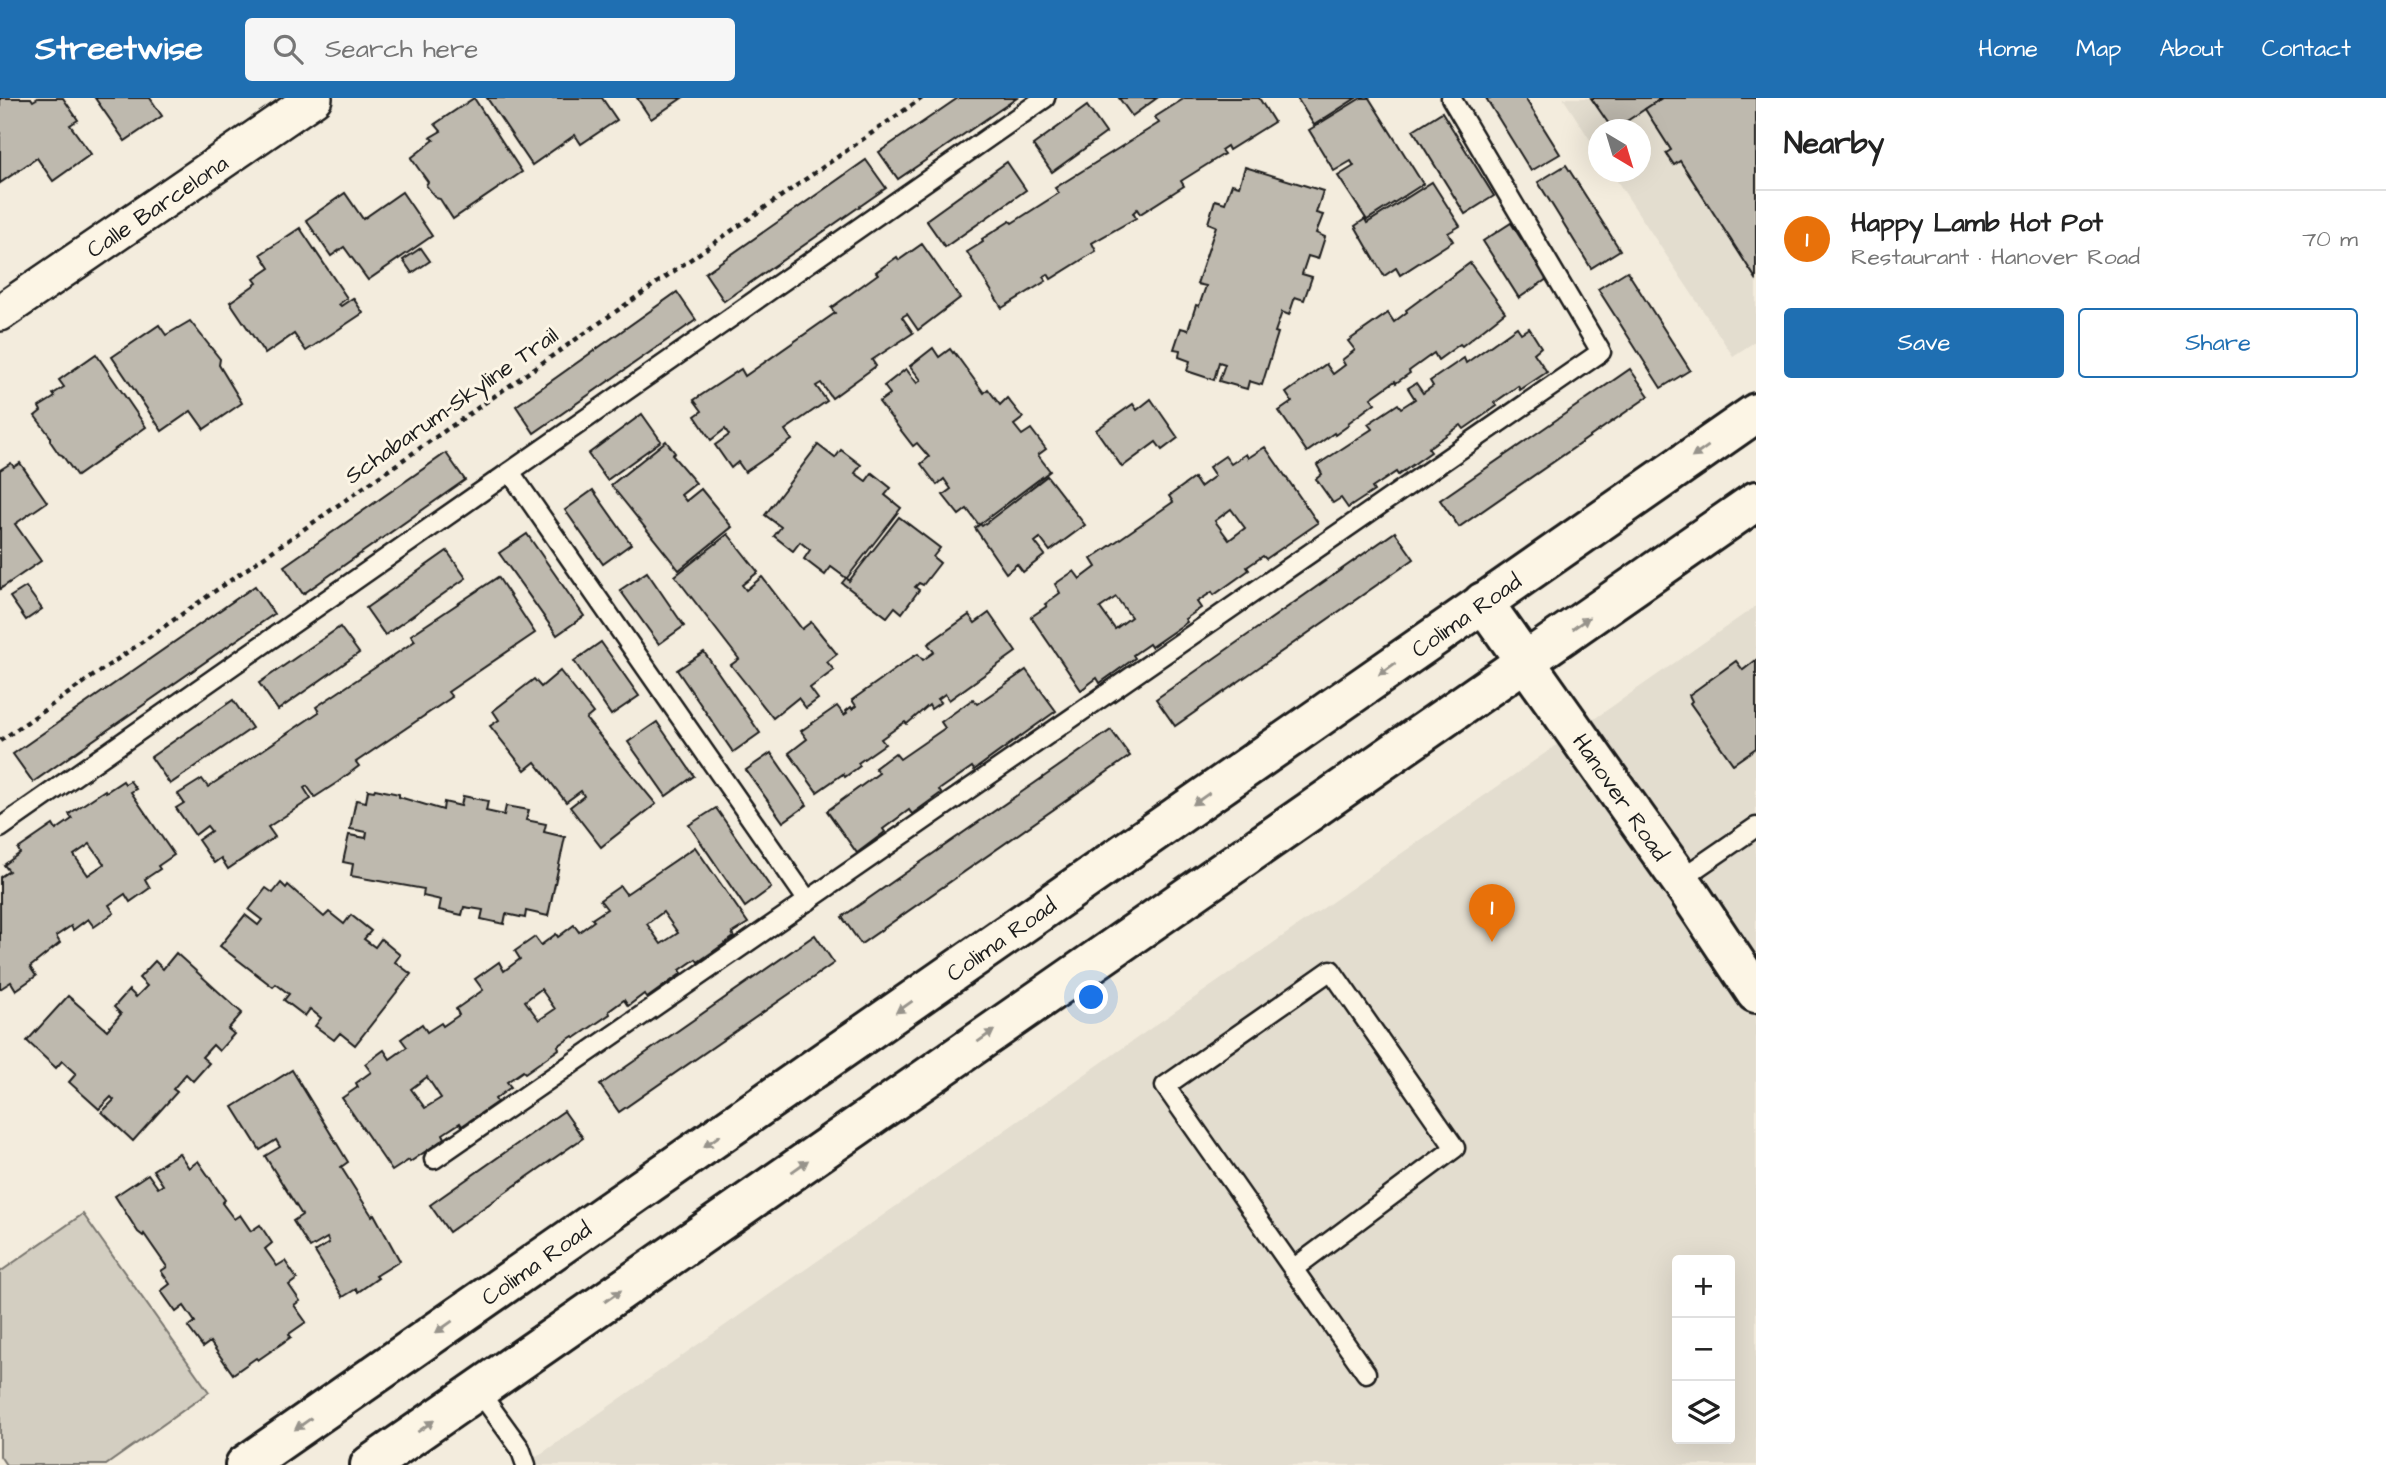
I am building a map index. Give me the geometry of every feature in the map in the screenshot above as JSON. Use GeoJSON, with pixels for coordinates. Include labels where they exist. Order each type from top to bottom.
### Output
{"type":"FeatureCollection","features":[{"type":"Feature","properties":{"kind":"main road","name":"Colima Road"},"geometry":{"type":"LineString","coordinates":[[245,1465],[1756,412]]}},
{"type":"Feature","properties":{"kind":"main road"},"geometry":{"type":"LineString","coordinates":[[370,1465],[1756,501]]}},
{"type":"Feature","properties":{"kind":"main road","name":"Hanover Road"},"geometry":{"type":"LineString","coordinates":[[1483,602],[1756,993]]}},
{"type":"Feature","properties":{"kind":"street","name":"Calle Barcelona"},"geometry":{"type":"LineString","coordinates":[[0,313],[314,98]]}},
{"type":"Feature","properties":{"kind":"lane"},"geometry":{"type":"LineString","coordinates":[[0,828],[1045,98]]}},
{"type":"Feature","properties":{"kind":"lane"},"geometry":{"type":"LineString","coordinates":[[434,1159],[1601,352],[1451,98]]}},
{"type":"Feature","properties":{"kind":"lane"},"geometry":{"type":"LineString","coordinates":[[510,472],[808,901]]}},
{"type":"Feature","properties":{"kind":"lane"},"geometry":{"type":"LineString","coordinates":[[1679,880],[1756,827]]}},
{"type":"Feature","properties":{"kind":"lane"},"geometry":{"type":"LineString","coordinates":[[1293,1269],[1455,1148],[1331,970],[1165,1086],[1293,1269],[1366,1373]]}},
{"type":"Feature","properties":{"kind":"lane"},"geometry":{"type":"LineString","coordinates":[[478,1390],[520,1448],[526,1465]]}},
{"type":"Feature","properties":{"kind":"path","name":"Schabarum-Skyline Trail"},"geometry":{"type":"LineString","coordinates":[[0,741],[922,98]]}},
{"type":"Feature","properties":{"kind":"shaded area"},"geometry":{"type":"Polygon","coordinates":[[[1563,98],[1756,98],[1756,341],[1733,356],[1618,182],[1651,182],[1651,119],[1588,119],[1588,137],[1563,98]]]}},
{"type":"Feature","properties":{"kind":"shaded area"},"geometry":{"type":"Polygon","coordinates":[[[1756,606],[1756,1465],[525,1465],[1756,606]]]}},
{"type":"Feature","properties":{"kind":"shaded area"},"geometry":{"type":"Polygon","coordinates":[[[83,1214],[209,1392],[106,1465],[6,1465],[0,1456],[0,1272],[83,1214]]]}},
{"type":"Feature","properties":{"kind":"building"},"geometry":{"type":"Polygon","coordinates":[[[0,98],[31,98],[33,101],[38,98],[63,98],[78,120],[70,125],[91,154],[53,181],[37,158],[0,183],[0,98]]]}},
{"type":"Feature","properties":{"kind":"building"},"geometry":{"type":"Polygon","coordinates":[[[95,98],[150,98],[162,116],[125,141],[95,98]]]}},
{"type":"Feature","properties":{"kind":"building"},"geometry":{"type":"Polygon","coordinates":[[[474,98],[522,172],[453,219],[440,199],[436,198],[426,185],[428,182],[411,158],[434,140],[431,137],[441,131],[435,124],[474,98]]]}},
{"type":"Feature","properties":{"kind":"building"},"geometry":{"type":"Polygon","coordinates":[[[487,98],[602,98],[617,120],[581,144],[575,135],[532,165],[487,98]]]}},
{"type":"Feature","properties":{"kind":"building"},"geometry":{"type":"Polygon","coordinates":[[[637,98],[682,98],[651,119],[637,98]]]}},
{"type":"Feature","properties":{"kind":"building"},"geometry":{"type":"Polygon","coordinates":[[[958,98],[1017,98],[898,179],[879,152],[958,98]]]}},
{"type":"Feature","properties":{"kind":"building"},"geometry":{"type":"Polygon","coordinates":[[[1119,98],[1157,98],[1132,116],[1119,98]]]}},
{"type":"Feature","properties":{"kind":"building"},"geometry":{"type":"Polygon","coordinates":[[[1185,98],[1259,98],[1274,122],[1229,150],[1227,146],[1221,150],[1224,154],[1181,181],[1184,186],[1140,214],[1137,209],[1133,213],[1136,218],[1092,243],[1096,251],[1051,279],[1048,274],[1043,277],[1046,281],[1002,308],[967,252],[1010,221],[1012,223],[1059,193],[1055,188],[1159,123],[1155,117],[1185,98]]]}},
{"type":"Feature","properties":{"kind":"building"},"geometry":{"type":"Polygon","coordinates":[[[1297,98],[1356,98],[1314,125],[1297,98]]]}},
{"type":"Feature","properties":{"kind":"building"},"geometry":{"type":"Polygon","coordinates":[[[1361,98],[1369,98],[1423,184],[1367,220],[1338,176],[1354,166],[1351,161],[1334,171],[1309,130],[1361,98]]]}},
{"type":"Feature","properties":{"kind":"building"},"geometry":{"type":"Polygon","coordinates":[[[1486,98],[1525,98],[1560,154],[1531,171],[1486,98]]]}},
{"type":"Feature","properties":{"kind":"building"},"geometry":{"type":"Polygon","coordinates":[[[1591,98],[1662,98],[1630,119],[1605,119],[1591,98]]]}},
{"type":"Feature","properties":{"kind":"building"},"geometry":{"type":"Polygon","coordinates":[[[1662,98],[1756,98],[1756,279],[1680,161],[1674,165],[1666,153],[1671,150],[1645,109],[1662,98]]]}},
{"type":"Feature","properties":{"kind":"building"},"geometry":{"type":"Polygon","coordinates":[[[1087,106],[1106,133],[1052,172],[1033,145],[1087,106]]]}},
{"type":"Feature","properties":{"kind":"building"},"geometry":{"type":"Polygon","coordinates":[[[1442,112],[1494,196],[1465,214],[1413,130],[1442,112]]]}},
{"type":"Feature","properties":{"kind":"building"},"geometry":{"type":"Polygon","coordinates":[[[866,160],[886,188],[724,301],[705,273],[866,160]]]}},
{"type":"Feature","properties":{"kind":"building"},"geometry":{"type":"Polygon","coordinates":[[[1007,162],[1026,190],[945,247],[926,220],[1007,162]]]}},
{"type":"Feature","properties":{"kind":"building"},"geometry":{"type":"Polygon","coordinates":[[[1566,165],[1620,250],[1591,268],[1538,182],[1566,165]]]}},
{"type":"Feature","properties":{"kind":"building"},"geometry":{"type":"Polygon","coordinates":[[[1245,167],[1323,191],[1316,213],[1323,215],[1316,233],[1325,237],[1318,259],[1308,256],[1302,274],[1312,277],[1304,300],[1295,297],[1289,315],[1282,312],[1262,385],[1249,381],[1247,389],[1219,381],[1225,364],[1219,362],[1214,380],[1187,371],[1190,361],[1179,357],[1180,350],[1174,349],[1181,328],[1188,330],[1206,286],[1197,284],[1216,226],[1208,223],[1215,200],[1225,203],[1232,184],[1239,186],[1245,167]]]}},
{"type":"Feature","properties":{"kind":"building"},"geometry":{"type":"Polygon","coordinates":[[[1432,182],[1460,226],[1448,233],[1453,241],[1400,275],[1396,268],[1384,276],[1355,226],[1365,219],[1367,223],[1432,182]]]}},
{"type":"Feature","properties":{"kind":"building"},"geometry":{"type":"Polygon","coordinates":[[[402,192],[432,236],[368,280],[344,247],[331,256],[306,220],[345,193],[363,219],[402,192]]]}},
{"type":"Feature","properties":{"kind":"building"},"geometry":{"type":"Polygon","coordinates":[[[1511,223],[1547,279],[1519,298],[1483,241],[1511,223]]]}},
{"type":"Feature","properties":{"kind":"building"},"geometry":{"type":"Polygon","coordinates":[[[300,228],[347,298],[339,304],[341,306],[353,298],[363,313],[306,351],[294,334],[265,354],[230,302],[257,283],[254,279],[270,268],[261,254],[300,228]]]}},
{"type":"Feature","properties":{"kind":"building"},"geometry":{"type":"Polygon","coordinates":[[[922,244],[960,298],[918,330],[907,314],[902,317],[913,333],[872,360],[876,366],[832,398],[821,383],[816,386],[827,401],[785,430],[792,440],[745,472],[738,462],[731,468],[715,445],[729,435],[725,429],[711,440],[695,416],[702,411],[694,400],[741,369],[745,376],[835,313],[831,308],[878,274],[876,272],[922,244]]]}},
{"type":"Feature","properties":{"kind":"building"},"geometry":{"type":"Polygon","coordinates":[[[421,248],[430,261],[412,273],[403,260],[421,248]]]}},
{"type":"Feature","properties":{"kind":"building"},"geometry":{"type":"Polygon","coordinates":[[[1470,263],[1505,312],[1462,346],[1460,344],[1438,360],[1434,353],[1396,383],[1395,381],[1371,398],[1375,403],[1348,423],[1349,425],[1307,452],[1279,411],[1292,402],[1286,393],[1326,364],[1333,374],[1345,365],[1342,360],[1355,350],[1348,341],[1388,313],[1394,322],[1407,312],[1406,310],[1470,263]]]}},
{"type":"Feature","properties":{"kind":"building"},"geometry":{"type":"Polygon","coordinates":[[[1627,271],[1690,370],[1661,388],[1598,289],[1627,271]]]}},
{"type":"Feature","properties":{"kind":"building"},"geometry":{"type":"Polygon","coordinates":[[[677,292],[696,320],[534,433],[516,406],[677,292]]]}},
{"type":"Feature","properties":{"kind":"building"},"geometry":{"type":"Polygon","coordinates":[[[190,321],[220,359],[219,365],[242,403],[204,429],[191,411],[162,431],[112,357],[159,325],[166,335],[190,321]]]}},
{"type":"Feature","properties":{"kind":"building"},"geometry":{"type":"Polygon","coordinates":[[[1517,327],[1521,333],[1529,328],[1541,347],[1534,353],[1547,372],[1520,390],[1518,386],[1494,403],[1497,406],[1464,429],[1461,425],[1428,448],[1431,452],[1398,475],[1396,472],[1372,488],[1374,491],[1348,508],[1341,498],[1333,503],[1316,479],[1322,474],[1317,465],[1372,429],[1368,424],[1398,404],[1401,408],[1415,399],[1408,388],[1416,383],[1423,393],[1433,386],[1430,381],[1464,358],[1466,363],[1517,327]]]}},
{"type":"Feature","properties":{"kind":"building"},"geometry":{"type":"Polygon","coordinates":[[[933,348],[939,357],[950,349],[954,352],[984,393],[988,389],[1000,405],[1007,398],[1023,418],[1014,425],[1022,435],[1031,429],[1046,449],[1038,455],[1050,471],[980,524],[982,526],[1047,476],[1085,525],[1050,551],[1040,538],[1035,542],[1045,555],[1023,572],[1017,564],[1006,573],[975,528],[979,525],[967,509],[959,515],[943,495],[951,489],[944,479],[937,485],[921,464],[929,457],[917,443],[913,446],[879,402],[890,394],[884,386],[906,369],[917,383],[921,380],[910,366],[933,348]]]}},
{"type":"Feature","properties":{"kind":"building"},"geometry":{"type":"Polygon","coordinates":[[[96,354],[146,427],[77,476],[59,454],[35,416],[41,411],[39,407],[55,397],[53,394],[64,387],[59,380],[96,354]]]}},
{"type":"Feature","properties":{"kind":"building"},"geometry":{"type":"Polygon","coordinates":[[[1630,369],[1649,396],[1459,527],[1440,500],[1630,369]]]}},
{"type":"Feature","properties":{"kind":"building"},"geometry":{"type":"Polygon","coordinates":[[[1151,399],[1178,438],[1162,450],[1156,442],[1122,467],[1096,430],[1133,404],[1137,410],[1151,399]]]}},
{"type":"Feature","properties":{"kind":"building"},"geometry":{"type":"Polygon","coordinates":[[[642,414],[661,441],[607,480],[588,454],[642,414]]]}},
{"type":"Feature","properties":{"kind":"building"},"geometry":{"type":"Polygon","coordinates":[[[666,441],[675,453],[672,455],[696,483],[681,495],[686,501],[701,489],[732,527],[679,570],[611,485],[666,441]]]}},
{"type":"Feature","properties":{"kind":"building"},"geometry":{"type":"Polygon","coordinates":[[[818,445],[835,458],[841,450],[861,465],[855,473],[866,481],[872,473],[891,488],[885,495],[901,508],[847,578],[849,581],[899,517],[940,548],[933,557],[940,563],[923,585],[919,583],[915,587],[919,590],[902,613],[895,607],[887,617],[842,583],[846,578],[831,567],[825,575],[804,559],[810,550],[800,542],[793,551],[774,536],[781,527],[765,515],[818,445]]]}},
{"type":"Feature","properties":{"kind":"building"},"geometry":{"type":"Polygon","coordinates":[[[1265,447],[1318,523],[1266,559],[1263,556],[1247,567],[1249,570],[1214,595],[1212,592],[1197,602],[1201,608],[1185,619],[1187,622],[1151,647],[1149,644],[1133,655],[1135,658],[1100,683],[1097,678],[1081,690],[1031,617],[1060,593],[1055,584],[1074,571],[1080,579],[1096,567],[1091,559],[1173,502],[1169,496],[1194,478],[1200,487],[1215,476],[1209,467],[1225,456],[1231,464],[1246,454],[1248,458],[1265,447]],[[1231,509],[1215,521],[1229,540],[1245,528],[1231,509]],[[1116,597],[1100,608],[1115,629],[1131,617],[1116,597]]]}},
{"type":"Feature","properties":{"kind":"building"},"geometry":{"type":"Polygon","coordinates":[[[446,453],[465,480],[303,594],[284,566],[446,453]]]}},
{"type":"Feature","properties":{"kind":"building"},"geometry":{"type":"Polygon","coordinates":[[[11,463],[14,467],[20,463],[47,502],[15,524],[41,561],[0,589],[0,470],[11,463]]]}},
{"type":"Feature","properties":{"kind":"building"},"geometry":{"type":"Polygon","coordinates":[[[593,490],[631,544],[603,564],[565,510],[593,490]]]}},
{"type":"Feature","properties":{"kind":"building"},"geometry":{"type":"Polygon","coordinates":[[[1395,532],[1414,559],[1175,726],[1156,699],[1395,532]]]}},
{"type":"Feature","properties":{"kind":"building"},"geometry":{"type":"Polygon","coordinates":[[[527,534],[584,616],[557,635],[499,553],[527,534]]]}},
{"type":"Feature","properties":{"kind":"building"},"geometry":{"type":"Polygon","coordinates":[[[728,534],[758,572],[742,585],[746,590],[762,577],[802,629],[811,622],[837,654],[827,662],[834,670],[810,688],[818,699],[806,708],[798,698],[773,718],[731,665],[739,659],[675,576],[728,534]]]}},
{"type":"Feature","properties":{"kind":"building"},"geometry":{"type":"Polygon","coordinates":[[[447,551],[466,578],[385,635],[366,608],[447,551]]]}},
{"type":"Feature","properties":{"kind":"building"},"geometry":{"type":"Polygon","coordinates":[[[647,572],[684,626],[659,644],[620,590],[647,572]]]}},
{"type":"Feature","properties":{"kind":"building"},"geometry":{"type":"Polygon","coordinates":[[[498,577],[535,633],[448,692],[452,697],[356,762],[359,766],[338,782],[315,797],[307,786],[304,788],[311,799],[268,827],[275,837],[228,869],[221,858],[214,863],[198,840],[211,831],[207,826],[195,835],[176,808],[184,803],[178,794],[202,779],[208,787],[319,712],[316,707],[415,641],[411,635],[498,577]]]}},
{"type":"Feature","properties":{"kind":"building"},"geometry":{"type":"Polygon","coordinates":[[[255,586],[274,614],[33,782],[13,754],[255,586]]]}},
{"type":"Feature","properties":{"kind":"building"},"geometry":{"type":"Polygon","coordinates":[[[26,587],[42,609],[26,620],[10,597],[26,587]]]}},
{"type":"Feature","properties":{"kind":"building"},"geometry":{"type":"Polygon","coordinates":[[[989,613],[1016,652],[949,700],[945,694],[938,699],[941,702],[931,709],[929,705],[907,724],[905,722],[881,739],[885,744],[858,763],[860,766],[817,792],[789,753],[807,739],[801,731],[837,706],[844,715],[851,707],[852,709],[856,706],[852,700],[914,656],[918,654],[923,660],[934,652],[928,644],[969,615],[975,623],[989,613]]]}},
{"type":"Feature","properties":{"kind":"building"},"geometry":{"type":"Polygon","coordinates":[[[340,627],[359,653],[278,710],[259,683],[340,627]]]}},
{"type":"Feature","properties":{"kind":"building"},"geometry":{"type":"Polygon","coordinates":[[[601,642],[639,696],[611,715],[574,661],[601,642]]]}},
{"type":"Feature","properties":{"kind":"building"},"geometry":{"type":"Polygon","coordinates":[[[704,652],[760,733],[733,752],[677,670],[704,652]]]}},
{"type":"Feature","properties":{"kind":"building"},"geometry":{"type":"Polygon","coordinates":[[[1756,660],[1756,748],[1733,764],[1690,703],[1692,701],[1689,695],[1736,661],[1743,670],[1756,660]]]}},
{"type":"Feature","properties":{"kind":"building"},"geometry":{"type":"Polygon","coordinates":[[[1026,670],[1056,711],[974,770],[972,767],[939,790],[941,793],[912,814],[909,810],[857,853],[827,811],[879,773],[875,768],[895,753],[900,759],[945,728],[941,722],[973,699],[977,704],[1026,670]]]}},
{"type":"Feature","properties":{"kind":"building"},"geometry":{"type":"Polygon","coordinates":[[[560,671],[593,713],[586,719],[656,804],[601,847],[570,807],[584,796],[581,791],[566,802],[535,762],[525,770],[490,726],[499,720],[493,711],[534,679],[541,687],[560,671]]]}},
{"type":"Feature","properties":{"kind":"building"},"geometry":{"type":"Polygon","coordinates":[[[233,700],[252,728],[170,784],[151,757],[233,700]]]}},
{"type":"Feature","properties":{"kind":"building"},"geometry":{"type":"Polygon","coordinates":[[[657,722],[694,776],[666,796],[628,742],[657,722]]]}},
{"type":"Feature","properties":{"kind":"building"},"geometry":{"type":"Polygon","coordinates":[[[1111,730],[1130,756],[861,944],[842,917],[1111,730]]]}},
{"type":"Feature","properties":{"kind":"building"},"geometry":{"type":"Polygon","coordinates":[[[771,753],[807,805],[783,822],[746,770],[771,753]]]}},
{"type":"Feature","properties":{"kind":"building"},"geometry":{"type":"Polygon","coordinates":[[[123,781],[125,784],[130,781],[136,789],[131,792],[174,855],[145,879],[150,888],[130,902],[125,894],[109,905],[114,913],[94,927],[88,919],[73,930],[71,926],[56,936],[60,943],[30,967],[36,976],[16,990],[11,982],[0,989],[0,877],[9,871],[4,865],[20,853],[18,849],[53,825],[56,830],[72,819],[69,814],[105,790],[106,792],[123,781]],[[90,844],[74,855],[88,875],[104,864],[90,844]]]}},
{"type":"Feature","properties":{"kind":"building"},"geometry":{"type":"Polygon","coordinates":[[[368,790],[399,794],[399,797],[443,810],[444,802],[461,806],[463,796],[488,801],[486,811],[504,815],[506,806],[529,810],[526,820],[546,824],[544,832],[565,837],[548,916],[526,911],[525,918],[506,914],[504,924],[481,919],[483,910],[464,907],[462,915],[439,910],[441,900],[423,896],[424,889],[351,876],[353,864],[343,862],[349,835],[366,838],[367,832],[350,829],[356,800],[366,802],[368,790]]]}},
{"type":"Feature","properties":{"kind":"building"},"geometry":{"type":"Polygon","coordinates":[[[716,808],[771,888],[745,907],[689,825],[716,808]]]}},
{"type":"Feature","properties":{"kind":"building"},"geometry":{"type":"Polygon","coordinates":[[[695,847],[748,923],[732,933],[734,937],[698,962],[696,959],[680,970],[682,973],[647,998],[644,994],[628,1006],[624,1000],[609,1011],[610,1014],[558,1046],[559,1049],[525,1073],[523,1071],[507,1082],[511,1087],[495,1099],[497,1102],[462,1126],[460,1123],[443,1134],[445,1138],[392,1171],[342,1098],[358,1087],[356,1083],[371,1072],[365,1064],[384,1050],[390,1059],[407,1047],[401,1039],[422,1024],[427,1032],[441,1023],[443,1026],[459,1015],[456,1009],[483,990],[475,979],[499,962],[504,971],[520,959],[515,951],[535,937],[541,945],[574,925],[579,932],[607,909],[600,900],[620,886],[626,894],[695,847]],[[663,912],[647,924],[661,944],[678,933],[663,912]],[[541,989],[525,1001],[539,1020],[555,1009],[541,989]],[[427,1077],[411,1089],[425,1108],[441,1098],[427,1077]]]}},
{"type":"Feature","properties":{"kind":"building"},"geometry":{"type":"Polygon","coordinates":[[[281,883],[286,888],[288,885],[324,917],[329,912],[344,924],[351,915],[371,931],[364,939],[375,947],[381,939],[400,955],[395,962],[411,974],[355,1045],[340,1033],[334,1040],[315,1026],[321,1018],[310,1009],[305,1016],[284,1000],[289,994],[276,984],[273,987],[220,946],[245,915],[258,925],[262,920],[249,910],[266,888],[273,893],[281,883]]]}},
{"type":"Feature","properties":{"kind":"building"},"geometry":{"type":"Polygon","coordinates":[[[815,935],[834,963],[619,1112],[600,1085],[815,935]]]}},
{"type":"Feature","properties":{"kind":"building"},"geometry":{"type":"Polygon","coordinates":[[[176,953],[242,1013],[228,1029],[234,1034],[219,1051],[213,1045],[202,1057],[209,1063],[193,1081],[186,1074],[173,1089],[177,1092],[133,1141],[102,1112],[114,1100],[111,1097],[99,1109],[69,1082],[76,1074],[62,1061],[56,1068],[27,1041],[68,996],[107,1030],[121,1014],[114,1007],[129,990],[136,997],[147,986],[139,978],[155,961],[163,969],[176,953]]]}},
{"type":"Feature","properties":{"kind":"building"},"geometry":{"type":"Polygon","coordinates":[[[292,1070],[348,1162],[341,1167],[372,1216],[374,1214],[400,1261],[376,1276],[378,1278],[358,1292],[356,1289],[343,1297],[315,1252],[329,1243],[327,1238],[310,1248],[293,1221],[302,1215],[265,1156],[280,1147],[276,1140],[260,1150],[233,1107],[292,1070]]]}},
{"type":"Feature","properties":{"kind":"building"},"geometry":{"type":"Polygon","coordinates":[[[564,1111],[583,1138],[449,1232],[430,1205],[564,1111]]]}},
{"type":"Feature","properties":{"kind":"building"},"geometry":{"type":"Polygon","coordinates":[[[179,1153],[189,1168],[198,1161],[225,1200],[222,1203],[234,1219],[240,1215],[251,1231],[260,1225],[272,1243],[265,1249],[277,1266],[285,1261],[297,1279],[289,1285],[300,1301],[294,1305],[306,1322],[289,1334],[291,1337],[233,1374],[210,1342],[203,1347],[188,1327],[195,1322],[184,1306],[176,1312],[161,1291],[170,1284],[161,1271],[167,1267],[144,1234],[143,1236],[138,1232],[115,1196],[148,1174],[158,1188],[163,1185],[153,1170],[179,1153]]]}},
{"type":"Feature","properties":{"kind":"place","name":"Happy Lamb Hot Pot"},"geometry":{"type":"Point","coordinates":[1492,942]}}]}
